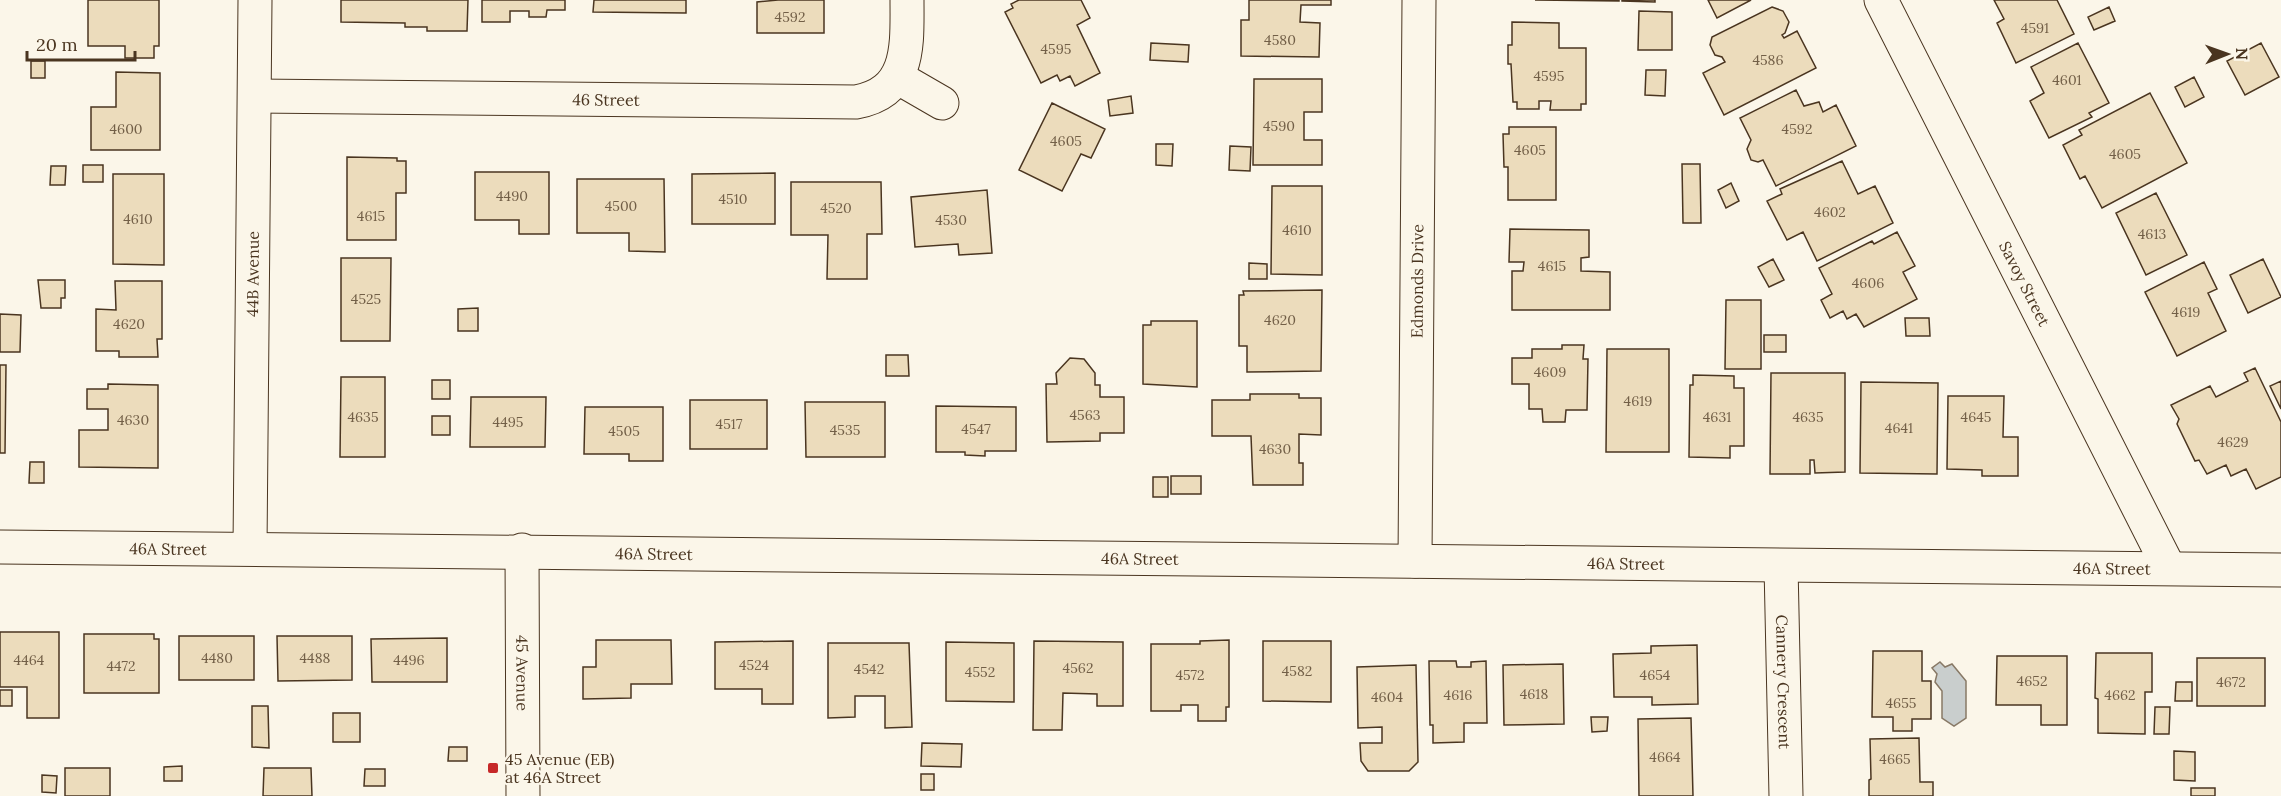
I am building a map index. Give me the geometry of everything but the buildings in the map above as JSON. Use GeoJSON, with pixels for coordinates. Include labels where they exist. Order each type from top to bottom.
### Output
{"type":"FeatureCollection","features":[{"type":"Feature","properties":{"kind":"street","name":"44B Avenue"},"geometry":{"type":"LineString","coordinates":[[250,548],[255,0]]}},
{"type":"Feature","properties":{"kind":"street"},"geometry":{"type":"LineString","coordinates":[[907,0],[905,51],[897,77],[942,103]]}},
{"type":"Feature","properties":{"kind":"street","name":"Edmonds Drive"},"geometry":{"type":"LineString","coordinates":[[1414,561],[1419,0]]}},
{"type":"Feature","properties":{"kind":"street","name":"Savoy Street"},"geometry":{"type":"LineString","coordinates":[[1881,0],[2169,568]]}},
{"type":"Feature","properties":{"kind":"street","name":"46 Street"},"geometry":{"type":"LineString","coordinates":[[255,96],[856,102],[874,99],[883,93],[897,77]]}},
{"type":"Feature","properties":{"kind":"street","name":"46A Street"},"geometry":{"type":"LineString","coordinates":[[0,547],[522,550],[2281,570]]}},
{"type":"Feature","properties":{"kind":"street","name":"45 Avenue"},"geometry":{"type":"LineString","coordinates":[[522,550],[523,796]]}},
{"type":"Feature","properties":{"kind":"street","name":"Cannery Crescent"},"geometry":{"type":"LineString","coordinates":[[1781,566],[1786,796]]}},
{"type":"Feature","properties":{"kind":"shaded area"},"geometry":{"type":"Polygon","coordinates":[[[1940,662],[1945,667],[1952,664],[1966,681],[1966,718],[1954,726],[1942,718],[1942,691],[1935,682],[1937,674],[1932,668],[1940,662]]]}},
{"type":"Feature","properties":{"kind":"place","name":"45 Avenue (EB) at 46A Street"},"geometry":{"type":"Point","coordinates":[493,768]}}]}
